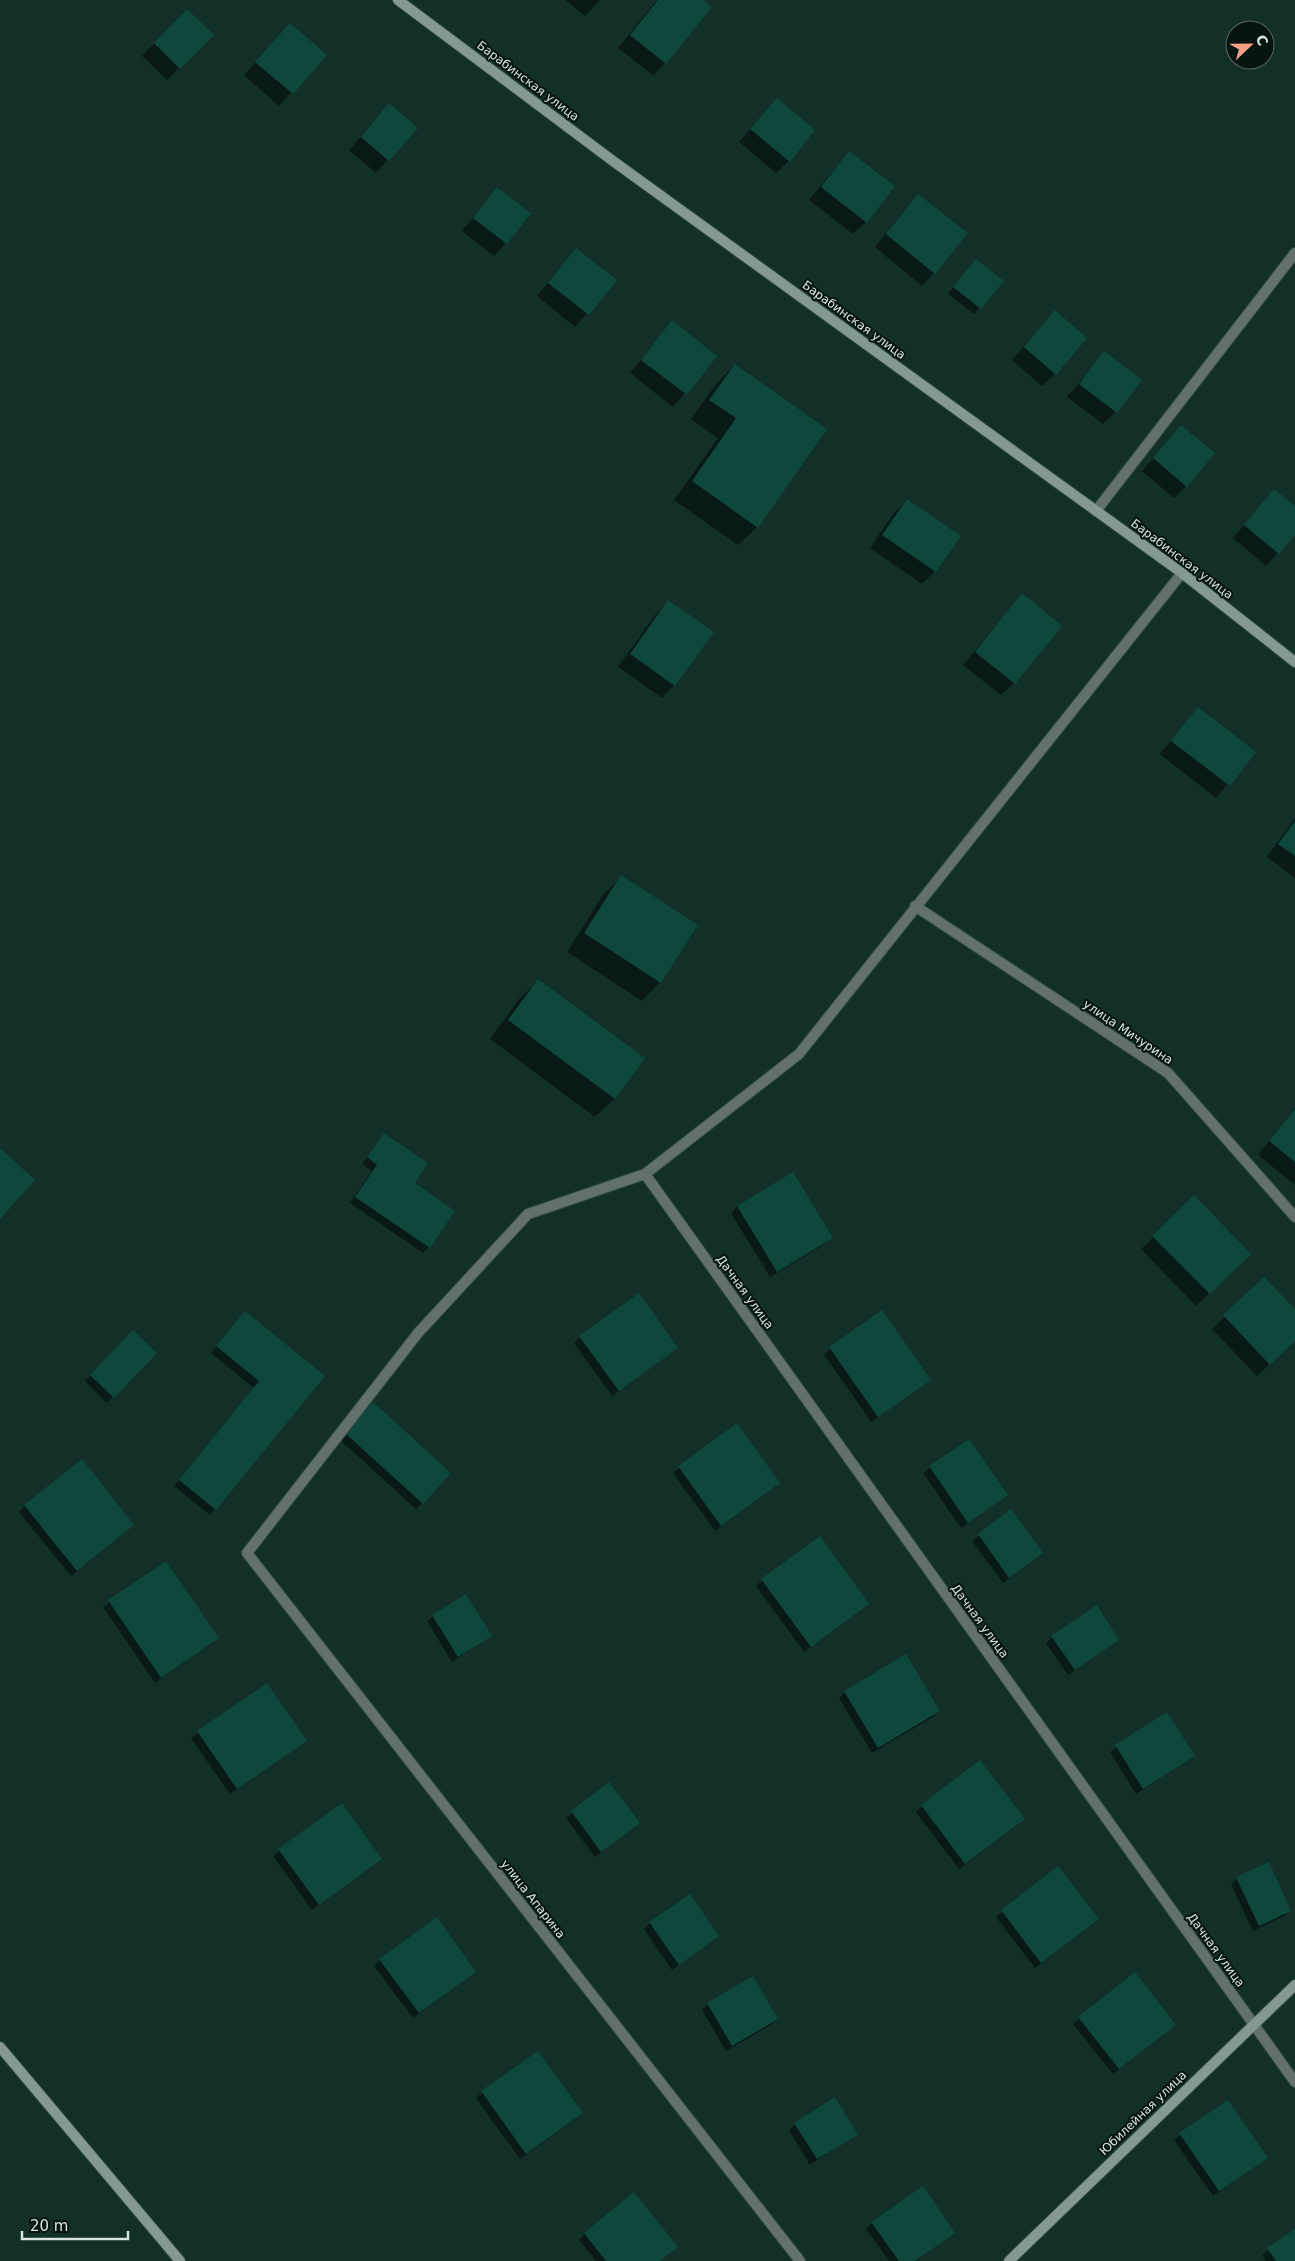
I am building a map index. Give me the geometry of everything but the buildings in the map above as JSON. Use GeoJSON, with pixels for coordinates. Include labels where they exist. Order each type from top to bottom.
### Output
{"type":"FeatureCollection","features":[{"type":"Feature","properties":{"kind":"street","name":"Барабинская улица"},"geometry":{"type":"LineString","coordinates":[[398,0],[613,161],[1182,573],[1295,662]]}},
{"type":"Feature","properties":{"kind":"street"},"geometry":{"type":"LineString","coordinates":[[1096,511],[1295,253]]}},
{"type":"Feature","properties":{"kind":"street"},"geometry":{"type":"LineString","coordinates":[[645,1174],[799,1054],[1182,573]]}},
{"type":"Feature","properties":{"kind":"street","name":"улица Мичурина"},"geometry":{"type":"LineString","coordinates":[[916,906],[1168,1073],[1295,1217]]}},
{"type":"Feature","properties":{"kind":"street","name":"улица Апарина"},"geometry":{"type":"LineString","coordinates":[[645,1174],[528,1214],[418,1333],[247,1553],[800,2261]]}},
{"type":"Feature","properties":{"kind":"street","name":"Дачная улица"},"geometry":{"type":"LineString","coordinates":[[645,1174],[1295,2082]]}},
{"type":"Feature","properties":{"kind":"street","name":"Юбилейная улица"},"geometry":{"type":"LineString","coordinates":[[1009,2261],[1295,1985]]}},
{"type":"Feature","properties":{"kind":"street"},"geometry":{"type":"LineString","coordinates":[[0,2047],[180,2261]]}}]}
